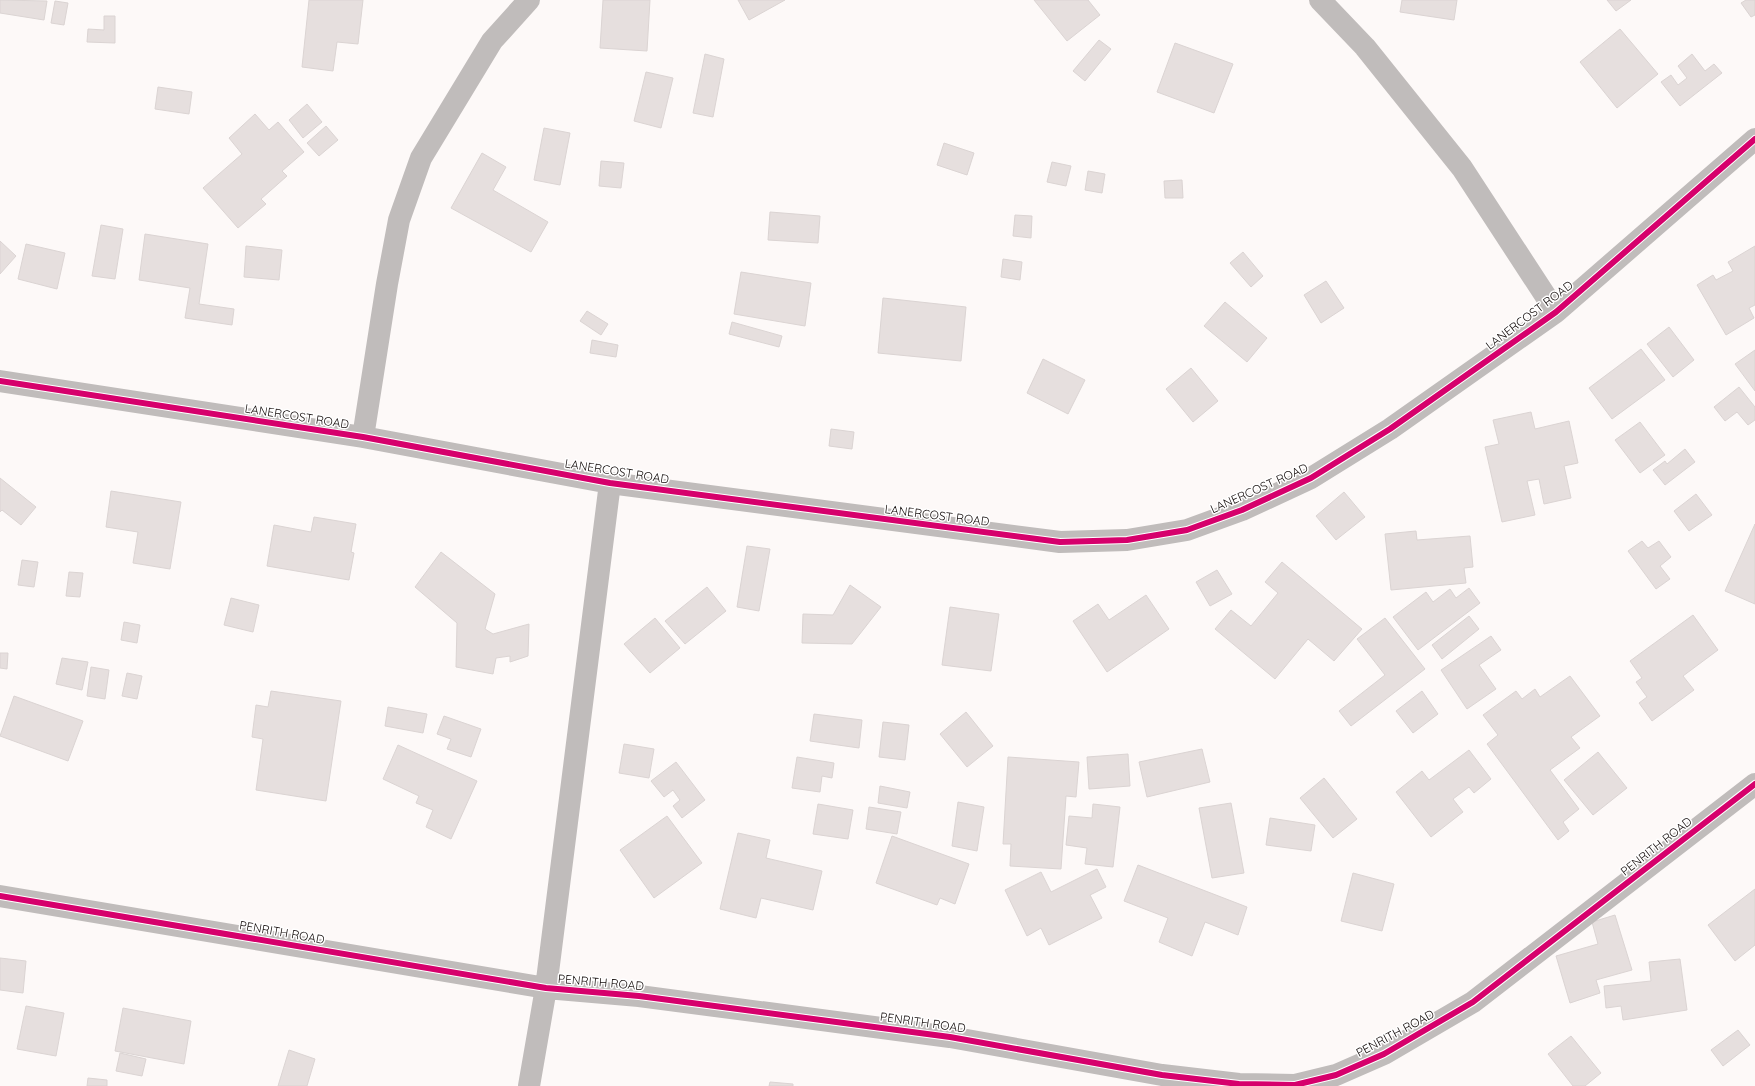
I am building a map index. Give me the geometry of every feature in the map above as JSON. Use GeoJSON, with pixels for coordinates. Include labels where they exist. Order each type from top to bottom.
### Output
{"type":"FeatureCollection","features":[{"type":"Feature","properties":{"kind":"street"},"geometry":{"type":"LineString","coordinates":[[363,437],[387,284],[399,220],[421,158],[492,41],[529,0]]}},
{"type":"Feature","properties":{"kind":"street"},"geometry":{"type":"LineString","coordinates":[[1320,0],[1365,47],[1462,168],[1556,312]]}},
{"type":"Feature","properties":{"kind":"street","name":"LANERCOST ROAD"},"geometry":{"type":"LineString","coordinates":[[0,381],[363,437],[610,483],[1060,542],[1127,540],[1187,530],[1242,510],[1311,478],[1390,429],[1556,312],[1755,139]]}},
{"type":"Feature","properties":{"kind":"street"},"geometry":{"type":"LineString","coordinates":[[529,1086],[546,988],[610,483]]}},
{"type":"Feature","properties":{"kind":"street","name":"PENRITH ROAD"},"geometry":{"type":"LineString","coordinates":[[0,896],[546,988],[639,996],[950,1037],[1170,1076],[1239,1084],[1295,1085],[1336,1075],[1384,1054],[1473,1002],[1755,784]]}},
{"type":"Feature","properties":{"kind":"building"},"geometry":{"type":"Polygon","coordinates":[[[0,0],[47,1],[44,20],[0,13],[0,0]]]}},
{"type":"Feature","properties":{"kind":"building"},"geometry":{"type":"Polygon","coordinates":[[[309,0],[363,0],[358,44],[337,42],[333,71],[302,67],[309,0]]]}},
{"type":"Feature","properties":{"kind":"building"},"geometry":{"type":"Polygon","coordinates":[[[603,0],[650,0],[647,51],[600,48],[603,0]]]}},
{"type":"Feature","properties":{"kind":"building"},"geometry":{"type":"Polygon","coordinates":[[[738,0],[785,0],[749,20],[738,0]]]}},
{"type":"Feature","properties":{"kind":"building"},"geometry":{"type":"Polygon","coordinates":[[[1034,0],[1088,0],[1100,15],[1067,41],[1034,0]]]}},
{"type":"Feature","properties":{"kind":"building"},"geometry":{"type":"Polygon","coordinates":[[[1402,0],[1457,0],[1454,20],[1400,12],[1402,0]]]}},
{"type":"Feature","properties":{"kind":"building"},"geometry":{"type":"Polygon","coordinates":[[[1607,0],[1631,0],[1616,11],[1607,0]]]}},
{"type":"Feature","properties":{"kind":"building"},"geometry":{"type":"Polygon","coordinates":[[[1746,0],[1755,0],[1755,15],[1751,17],[1741,3],[1746,0]]]}},
{"type":"Feature","properties":{"kind":"building"},"geometry":{"type":"Polygon","coordinates":[[[55,1],[68,3],[64,25],[51,23],[55,1]]]}},
{"type":"Feature","properties":{"kind":"building"},"geometry":{"type":"Polygon","coordinates":[[[104,16],[115,16],[115,43],[87,42],[88,29],[104,30],[104,16]]]}},
{"type":"Feature","properties":{"kind":"building"},"geometry":{"type":"Polygon","coordinates":[[[1620,29],[1658,74],[1617,108],[1580,62],[1620,29]]]}},
{"type":"Feature","properties":{"kind":"building"},"geometry":{"type":"Polygon","coordinates":[[[1099,40],[1111,49],[1085,81],[1073,71],[1099,40]]]}},
{"type":"Feature","properties":{"kind":"building"},"geometry":{"type":"Polygon","coordinates":[[[1175,43],[1233,64],[1214,113],[1157,92],[1175,43]]]}},
{"type":"Feature","properties":{"kind":"building"},"geometry":{"type":"Polygon","coordinates":[[[705,54],[724,59],[713,117],[693,113],[705,54]]]}},
{"type":"Feature","properties":{"kind":"building"},"geometry":{"type":"Polygon","coordinates":[[[1692,54],[1705,71],[1714,64],[1722,73],[1680,106],[1661,82],[1671,75],[1678,85],[1687,78],[1678,66],[1692,54]]]}},
{"type":"Feature","properties":{"kind":"building"},"geometry":{"type":"Polygon","coordinates":[[[646,72],[673,78],[661,128],[634,121],[646,72]]]}},
{"type":"Feature","properties":{"kind":"building"},"geometry":{"type":"Polygon","coordinates":[[[158,87],[192,92],[189,114],[155,109],[158,87]]]}},
{"type":"Feature","properties":{"kind":"building"},"geometry":{"type":"Polygon","coordinates":[[[307,104],[322,122],[303,138],[289,120],[307,104]]]}},
{"type":"Feature","properties":{"kind":"building"},"geometry":{"type":"Polygon","coordinates":[[[255,114],[269,130],[278,122],[304,152],[282,171],[287,176],[261,199],[266,204],[238,228],[203,188],[242,154],[229,138],[255,114]]]}},
{"type":"Feature","properties":{"kind":"building"},"geometry":{"type":"Polygon","coordinates":[[[326,126],[338,140],[319,156],[307,143],[326,126]]]}},
{"type":"Feature","properties":{"kind":"building"},"geometry":{"type":"Polygon","coordinates":[[[544,128],[570,133],[560,185],[534,180],[544,128]]]}},
{"type":"Feature","properties":{"kind":"building"},"geometry":{"type":"Polygon","coordinates":[[[944,143],[974,153],[967,175],[937,165],[944,143]]]}},
{"type":"Feature","properties":{"kind":"building"},"geometry":{"type":"Polygon","coordinates":[[[482,153],[506,167],[493,190],[548,222],[531,252],[451,208],[482,153]]]}},
{"type":"Feature","properties":{"kind":"building"},"geometry":{"type":"Polygon","coordinates":[[[601,161],[624,163],[621,188],[599,186],[601,161]]]}},
{"type":"Feature","properties":{"kind":"building"},"geometry":{"type":"Polygon","coordinates":[[[1052,162],[1071,166],[1066,186],[1047,182],[1052,162]]]}},
{"type":"Feature","properties":{"kind":"building"},"geometry":{"type":"Polygon","coordinates":[[[1088,171],[1105,174],[1102,193],[1085,190],[1088,171]]]}},
{"type":"Feature","properties":{"kind":"building"},"geometry":{"type":"Polygon","coordinates":[[[1182,180],[1183,198],[1165,198],[1164,181],[1182,180]]]}},
{"type":"Feature","properties":{"kind":"building"},"geometry":{"type":"Polygon","coordinates":[[[770,212],[820,216],[818,243],[768,240],[770,212]]]}},
{"type":"Feature","properties":{"kind":"building"},"geometry":{"type":"Polygon","coordinates":[[[1015,215],[1032,216],[1031,238],[1013,236],[1015,215]]]}},
{"type":"Feature","properties":{"kind":"building"},"geometry":{"type":"Polygon","coordinates":[[[101,225],[123,229],[115,279],[92,276],[101,225]]]}},
{"type":"Feature","properties":{"kind":"building"},"geometry":{"type":"Polygon","coordinates":[[[145,234],[208,244],[199,304],[234,309],[232,325],[185,318],[190,288],[139,280],[145,234]]]}},
{"type":"Feature","properties":{"kind":"building"},"geometry":{"type":"Polygon","coordinates":[[[0,241],[16,256],[0,274],[0,241]]]}},
{"type":"Feature","properties":{"kind":"building"},"geometry":{"type":"Polygon","coordinates":[[[26,244],[65,253],[57,289],[18,279],[26,244]]]}},
{"type":"Feature","properties":{"kind":"building"},"geometry":{"type":"Polygon","coordinates":[[[246,246],[282,250],[279,280],[244,277],[246,246]]]}},
{"type":"Feature","properties":{"kind":"building"},"geometry":{"type":"Polygon","coordinates":[[[1755,246],[1755,305],[1749,308],[1754,318],[1726,335],[1697,285],[1713,275],[1716,280],[1733,271],[1728,262],[1755,246]]]}},
{"type":"Feature","properties":{"kind":"building"},"geometry":{"type":"Polygon","coordinates":[[[1243,252],[1263,276],[1251,287],[1230,263],[1243,252]]]}},
{"type":"Feature","properties":{"kind":"building"},"geometry":{"type":"Polygon","coordinates":[[[1003,259],[1022,262],[1020,280],[1001,277],[1003,259]]]}},
{"type":"Feature","properties":{"kind":"building"},"geometry":{"type":"Polygon","coordinates":[[[741,272],[811,283],[805,326],[734,314],[741,272]]]}},
{"type":"Feature","properties":{"kind":"building"},"geometry":{"type":"Polygon","coordinates":[[[1326,281],[1344,308],[1321,323],[1304,295],[1326,281]]]}},
{"type":"Feature","properties":{"kind":"building"},"geometry":{"type":"Polygon","coordinates":[[[883,298],[966,307],[961,361],[878,353],[883,298]]]}},
{"type":"Feature","properties":{"kind":"building"},"geometry":{"type":"Polygon","coordinates":[[[1225,302],[1267,338],[1247,362],[1204,326],[1225,302]]]}},
{"type":"Feature","properties":{"kind":"building"},"geometry":{"type":"Polygon","coordinates":[[[587,311],[608,324],[601,335],[580,321],[587,311]]]}},
{"type":"Feature","properties":{"kind":"building"},"geometry":{"type":"Polygon","coordinates":[[[732,322],[782,336],[779,347],[729,334],[732,322]]]}},
{"type":"Feature","properties":{"kind":"building"},"geometry":{"type":"Polygon","coordinates":[[[1669,327],[1694,360],[1673,377],[1647,344],[1669,327]]]}},
{"type":"Feature","properties":{"kind":"building"},"geometry":{"type":"Polygon","coordinates":[[[592,340],[618,345],[616,357],[590,353],[592,340]]]}},
{"type":"Feature","properties":{"kind":"building"},"geometry":{"type":"Polygon","coordinates":[[[1641,349],[1665,380],[1612,419],[1589,388],[1641,349]]]}},
{"type":"Feature","properties":{"kind":"building"},"geometry":{"type":"Polygon","coordinates":[[[1755,350],[1755,391],[1735,364],[1755,350]]]}},
{"type":"Feature","properties":{"kind":"building"},"geometry":{"type":"Polygon","coordinates":[[[1043,359],[1085,380],[1068,414],[1027,393],[1043,359]]]}},
{"type":"Feature","properties":{"kind":"building"},"geometry":{"type":"Polygon","coordinates":[[[1191,368],[1218,401],[1193,422],[1166,389],[1191,368]]]}},
{"type":"Feature","properties":{"kind":"building"},"geometry":{"type":"Polygon","coordinates":[[[1739,387],[1755,407],[1755,420],[1748,425],[1737,412],[1725,421],[1714,407],[1739,387]]]}},
{"type":"Feature","properties":{"kind":"building"},"geometry":{"type":"Polygon","coordinates":[[[1531,412],[1535,429],[1569,421],[1578,463],[1564,466],[1571,498],[1544,504],[1539,479],[1527,481],[1535,515],[1502,522],[1485,447],[1499,444],[1493,420],[1531,412]]]}},
{"type":"Feature","properties":{"kind":"building"},"geometry":{"type":"Polygon","coordinates":[[[1640,422],[1665,455],[1640,473],[1615,440],[1640,422]]]}},
{"type":"Feature","properties":{"kind":"building"},"geometry":{"type":"Polygon","coordinates":[[[831,429],[854,432],[852,449],[829,446],[831,429]]]}},
{"type":"Feature","properties":{"kind":"building"},"geometry":{"type":"Polygon","coordinates":[[[1685,449],[1695,462],[1665,485],[1653,470],[1665,461],[1667,464],[1685,449]]]}},
{"type":"Feature","properties":{"kind":"building"},"geometry":{"type":"Polygon","coordinates":[[[0,478],[36,507],[21,525],[2,510],[0,512],[0,478]]]}},
{"type":"Feature","properties":{"kind":"building"},"geometry":{"type":"Polygon","coordinates":[[[111,491],[181,502],[170,569],[133,563],[138,532],[106,527],[111,491]]]}},
{"type":"Feature","properties":{"kind":"building"},"geometry":{"type":"Polygon","coordinates":[[[1344,492],[1365,517],[1336,540],[1316,516],[1344,492]]]}},
{"type":"Feature","properties":{"kind":"building"},"geometry":{"type":"Polygon","coordinates":[[[1696,494],[1712,515],[1689,531],[1674,511],[1696,494]]]}},
{"type":"Feature","properties":{"kind":"building"},"geometry":{"type":"Polygon","coordinates":[[[314,517],[356,524],[351,552],[354,553],[349,580],[267,566],[274,525],[311,532],[314,517]]]}},
{"type":"Feature","properties":{"kind":"building"},"geometry":{"type":"Polygon","coordinates":[[[1755,524],[1755,604],[1725,591],[1755,524]]]}},
{"type":"Feature","properties":{"kind":"building"},"geometry":{"type":"Polygon","coordinates":[[[1416,531],[1417,540],[1470,536],[1473,567],[1464,568],[1466,583],[1391,590],[1385,534],[1416,531]]]}},
{"type":"Feature","properties":{"kind":"building"},"geometry":{"type":"Polygon","coordinates":[[[1642,541],[1648,548],[1659,541],[1671,557],[1660,566],[1670,579],[1656,589],[1628,551],[1642,541]]]}},
{"type":"Feature","properties":{"kind":"building"},"geometry":{"type":"Polygon","coordinates":[[[747,546],[770,549],[759,611],[737,607],[747,546]]]}},
{"type":"Feature","properties":{"kind":"building"},"geometry":{"type":"Polygon","coordinates":[[[441,552],[495,594],[485,629],[493,634],[529,624],[528,656],[510,662],[510,656],[496,658],[493,674],[456,667],[457,623],[415,587],[441,552]]]}},
{"type":"Feature","properties":{"kind":"building"},"geometry":{"type":"Polygon","coordinates":[[[22,560],[38,562],[34,587],[18,585],[22,560]]]}},
{"type":"Feature","properties":{"kind":"building"},"geometry":{"type":"Polygon","coordinates":[[[1282,562],[1362,629],[1334,661],[1308,639],[1275,679],[1215,629],[1231,610],[1251,626],[1278,593],[1265,582],[1282,562]]]}},
{"type":"Feature","properties":{"kind":"building"},"geometry":{"type":"Polygon","coordinates":[[[1217,570],[1232,594],[1210,606],[1196,582],[1217,570]]]}},
{"type":"Feature","properties":{"kind":"building"},"geometry":{"type":"Polygon","coordinates":[[[69,572],[83,573],[80,597],[66,596],[69,572]]]}},
{"type":"Feature","properties":{"kind":"building"},"geometry":{"type":"Polygon","coordinates":[[[850,585],[881,607],[852,644],[802,643],[803,614],[833,615],[850,585]]]}},
{"type":"Feature","properties":{"kind":"building"},"geometry":{"type":"Polygon","coordinates":[[[707,587],[726,611],[685,644],[665,621],[707,587]]]}},
{"type":"Feature","properties":{"kind":"building"},"geometry":{"type":"Polygon","coordinates":[[[1469,588],[1480,603],[1418,650],[1393,617],[1426,592],[1433,602],[1450,589],[1456,598],[1469,588]]]}},
{"type":"Feature","properties":{"kind":"building"},"geometry":{"type":"Polygon","coordinates":[[[1146,595],[1169,629],[1107,672],[1073,621],[1098,604],[1109,620],[1146,595]]]}},
{"type":"Feature","properties":{"kind":"building"},"geometry":{"type":"Polygon","coordinates":[[[231,598],[259,605],[253,632],[224,625],[231,598]]]}},
{"type":"Feature","properties":{"kind":"building"},"geometry":{"type":"Polygon","coordinates":[[[950,607],[999,614],[991,671],[942,665],[950,607]]]}},
{"type":"Feature","properties":{"kind":"building"},"geometry":{"type":"Polygon","coordinates":[[[1693,615],[1718,650],[1683,676],[1694,690],[1652,721],[1639,703],[1647,697],[1636,682],[1642,678],[1630,661],[1693,615]]]}},
{"type":"Feature","properties":{"kind":"building"},"geometry":{"type":"Polygon","coordinates":[[[1469,616],[1479,629],[1442,659],[1432,645],[1469,616]]]}},
{"type":"Feature","properties":{"kind":"building"},"geometry":{"type":"Polygon","coordinates":[[[655,618],[680,648],[650,673],[624,644],[655,618]]]}},
{"type":"Feature","properties":{"kind":"building"},"geometry":{"type":"Polygon","coordinates":[[[1385,618],[1425,669],[1351,726],[1339,711],[1385,675],[1357,639],[1385,618]]]}},
{"type":"Feature","properties":{"kind":"building"},"geometry":{"type":"Polygon","coordinates":[[[124,622],[140,625],[137,643],[121,640],[124,622]]]}},
{"type":"Feature","properties":{"kind":"building"},"geometry":{"type":"Polygon","coordinates":[[[1491,636],[1501,650],[1479,665],[1496,689],[1467,709],[1441,670],[1491,636]]]}},
{"type":"Feature","properties":{"kind":"building"},"geometry":{"type":"Polygon","coordinates":[[[0,653],[8,653],[7,669],[0,668],[0,653]]]}},
{"type":"Feature","properties":{"kind":"building"},"geometry":{"type":"Polygon","coordinates":[[[62,658],[88,662],[82,690],[56,684],[62,658]]]}},
{"type":"Feature","properties":{"kind":"building"},"geometry":{"type":"Polygon","coordinates":[[[91,667],[109,670],[105,699],[87,696],[91,667]]]}},
{"type":"Feature","properties":{"kind":"building"},"geometry":{"type":"Polygon","coordinates":[[[127,673],[142,676],[137,699],[122,696],[127,673]]]}},
{"type":"Feature","properties":{"kind":"building"},"geometry":{"type":"Polygon","coordinates":[[[1570,676],[1600,716],[1571,737],[1580,748],[1550,770],[1579,809],[1563,822],[1569,831],[1558,840],[1487,744],[1498,735],[1483,715],[1516,691],[1522,699],[1535,689],[1540,697],[1570,676]]]}},
{"type":"Feature","properties":{"kind":"building"},"geometry":{"type":"Polygon","coordinates":[[[271,691],[341,701],[326,801],[256,790],[263,739],[252,737],[256,705],[268,707],[271,691]]]}},
{"type":"Feature","properties":{"kind":"building"},"geometry":{"type":"Polygon","coordinates":[[[1422,691],[1438,714],[1413,733],[1396,711],[1422,691]]]}},
{"type":"Feature","properties":{"kind":"building"},"geometry":{"type":"Polygon","coordinates":[[[14,696],[83,721],[68,761],[0,736],[14,696]]]}},
{"type":"Feature","properties":{"kind":"building"},"geometry":{"type":"Polygon","coordinates":[[[388,707],[427,714],[423,733],[385,726],[388,707]]]}},
{"type":"Feature","properties":{"kind":"building"},"geometry":{"type":"Polygon","coordinates":[[[966,712],[993,746],[967,767],[940,734],[966,712]]]}},
{"type":"Feature","properties":{"kind":"building"},"geometry":{"type":"Polygon","coordinates":[[[814,714],[862,720],[859,748],[810,741],[814,714]]]}},
{"type":"Feature","properties":{"kind":"building"},"geometry":{"type":"Polygon","coordinates":[[[444,716],[481,729],[471,757],[447,749],[451,739],[437,734],[444,716]]]}},
{"type":"Feature","properties":{"kind":"building"},"geometry":{"type":"Polygon","coordinates":[[[883,722],[909,725],[905,760],[879,757],[883,722]]]}},
{"type":"Feature","properties":{"kind":"building"},"geometry":{"type":"Polygon","coordinates":[[[624,744],[654,749],[649,778],[619,773],[624,744]]]}},
{"type":"Feature","properties":{"kind":"building"},"geometry":{"type":"Polygon","coordinates":[[[398,745],[477,781],[451,839],[426,827],[433,810],[416,803],[419,796],[383,779],[398,745]]]}},
{"type":"Feature","properties":{"kind":"building"},"geometry":{"type":"Polygon","coordinates":[[[1202,749],[1210,782],[1147,797],[1139,762],[1202,749]]]}},
{"type":"Feature","properties":{"kind":"building"},"geometry":{"type":"Polygon","coordinates":[[[1469,750],[1491,779],[1474,793],[1469,787],[1453,799],[1463,812],[1431,837],[1396,792],[1422,771],[1429,780],[1469,750]]]}},
{"type":"Feature","properties":{"kind":"building"},"geometry":{"type":"Polygon","coordinates":[[[1598,752],[1627,788],[1593,815],[1564,780],[1598,752]]]}},
{"type":"Feature","properties":{"kind":"building"},"geometry":{"type":"Polygon","coordinates":[[[1128,754],[1130,786],[1089,789],[1087,757],[1128,754]]]}},
{"type":"Feature","properties":{"kind":"building"},"geometry":{"type":"Polygon","coordinates":[[[797,757],[834,763],[832,778],[822,776],[820,792],[792,788],[797,757]]]}},
{"type":"Feature","properties":{"kind":"building"},"geometry":{"type":"Polygon","coordinates":[[[1008,757],[1079,762],[1076,797],[1066,796],[1061,869],[1010,866],[1011,844],[1003,844],[1008,757]]]}},
{"type":"Feature","properties":{"kind":"building"},"geometry":{"type":"Polygon","coordinates":[[[676,762],[705,800],[682,818],[673,806],[680,800],[673,790],[664,797],[651,781],[676,762]]]}},
{"type":"Feature","properties":{"kind":"building"},"geometry":{"type":"Polygon","coordinates":[[[1324,778],[1357,819],[1333,838],[1300,798],[1324,778]]]}},
{"type":"Feature","properties":{"kind":"building"},"geometry":{"type":"Polygon","coordinates":[[[880,786],[910,792],[907,808],[878,803],[880,786]]]}},
{"type":"Feature","properties":{"kind":"building"},"geometry":{"type":"Polygon","coordinates":[[[958,802],[984,807],[977,851],[952,846],[958,802]]]}},
{"type":"Feature","properties":{"kind":"building"},"geometry":{"type":"Polygon","coordinates":[[[1231,803],[1244,873],[1212,878],[1199,808],[1231,803]]]}},
{"type":"Feature","properties":{"kind":"building"},"geometry":{"type":"Polygon","coordinates":[[[818,804],[853,810],[848,839],[813,834],[818,804]]]}},
{"type":"Feature","properties":{"kind":"building"},"geometry":{"type":"Polygon","coordinates":[[[1093,804],[1120,807],[1113,867],[1085,864],[1087,848],[1066,845],[1069,816],[1092,818],[1093,804]]]}},
{"type":"Feature","properties":{"kind":"building"},"geometry":{"type":"Polygon","coordinates":[[[869,807],[901,812],[897,834],[866,829],[869,807]]]}},
{"type":"Feature","properties":{"kind":"building"},"geometry":{"type":"Polygon","coordinates":[[[667,816],[702,863],[654,898],[620,850],[667,816]]]}},
{"type":"Feature","properties":{"kind":"building"},"geometry":{"type":"Polygon","coordinates":[[[1270,818],[1315,825],[1311,851],[1266,845],[1270,818]]]}},
{"type":"Feature","properties":{"kind":"building"},"geometry":{"type":"Polygon","coordinates":[[[738,833],[770,840],[766,858],[822,871],[813,910],[761,898],[756,918],[720,909],[738,833]]]}},
{"type":"Feature","properties":{"kind":"building"},"geometry":{"type":"Polygon","coordinates":[[[892,836],[969,864],[955,904],[940,898],[937,905],[876,883],[892,836]]]}},
{"type":"Feature","properties":{"kind":"building"},"geometry":{"type":"Polygon","coordinates":[[[1138,865],[1247,907],[1238,935],[1205,922],[1192,956],[1159,942],[1168,918],[1124,901],[1138,865]]]}},
{"type":"Feature","properties":{"kind":"building"},"geometry":{"type":"Polygon","coordinates":[[[1097,869],[1106,887],[1090,895],[1102,918],[1049,945],[1041,928],[1027,936],[1005,890],[1041,872],[1051,892],[1097,869]]]}},
{"type":"Feature","properties":{"kind":"building"},"geometry":{"type":"Polygon","coordinates":[[[1353,873],[1394,884],[1382,931],[1341,921],[1353,873]]]}},
{"type":"Feature","properties":{"kind":"building"},"geometry":{"type":"Polygon","coordinates":[[[1755,889],[1755,945],[1735,961],[1708,925],[1755,889]]]}},
{"type":"Feature","properties":{"kind":"building"},"geometry":{"type":"Polygon","coordinates":[[[1615,915],[1632,970],[1596,980],[1600,993],[1570,1003],[1556,956],[1598,944],[1592,922],[1615,915]]]}},
{"type":"Feature","properties":{"kind":"building"},"geometry":{"type":"Polygon","coordinates":[[[0,958],[26,961],[23,993],[0,990],[0,958]]]}},
{"type":"Feature","properties":{"kind":"building"},"geometry":{"type":"Polygon","coordinates":[[[1680,959],[1687,1010],[1623,1020],[1621,1006],[1606,1008],[1604,986],[1651,981],[1649,962],[1680,959]]]}},
{"type":"Feature","properties":{"kind":"building"},"geometry":{"type":"Polygon","coordinates":[[[26,1006],[64,1013],[56,1056],[17,1049],[26,1006]]]}},
{"type":"Feature","properties":{"kind":"building"},"geometry":{"type":"Polygon","coordinates":[[[123,1008],[191,1021],[184,1064],[115,1051],[123,1008]]]}},
{"type":"Feature","properties":{"kind":"building"},"geometry":{"type":"Polygon","coordinates":[[[1738,1030],[1750,1045],[1723,1066],[1711,1050],[1738,1030]]]}},
{"type":"Feature","properties":{"kind":"building"},"geometry":{"type":"Polygon","coordinates":[[[1571,1036],[1601,1073],[1585,1086],[1573,1086],[1548,1054],[1571,1036]]]}},
{"type":"Feature","properties":{"kind":"building"},"geometry":{"type":"Polygon","coordinates":[[[289,1050],[315,1059],[307,1086],[278,1086],[289,1050]]]}},
{"type":"Feature","properties":{"kind":"building"},"geometry":{"type":"Polygon","coordinates":[[[120,1053],[146,1059],[142,1076],[116,1071],[120,1053]]]}},
{"type":"Feature","properties":{"kind":"building"},"geometry":{"type":"Polygon","coordinates":[[[88,1078],[107,1080],[107,1086],[87,1086],[88,1078]]]}},
{"type":"Feature","properties":{"kind":"building"},"geometry":{"type":"Polygon","coordinates":[[[770,1082],[793,1084],[793,1086],[769,1086],[770,1082]]]}},
{"type":"Feature","properties":{"kind":"cycle path"},"geometry":{"type":"LineString","coordinates":[[0,381],[363,437],[610,483],[1060,542],[1127,540],[1187,530],[1242,510],[1311,478],[1390,429],[1556,312],[1755,139]]}},
{"type":"Feature","properties":{"kind":"cycle path"},"geometry":{"type":"LineString","coordinates":[[0,896],[546,988],[639,996],[950,1037],[1162,1075],[1239,1084],[1295,1085],[1336,1075],[1384,1054],[1473,1002],[1755,784]]}}]}
